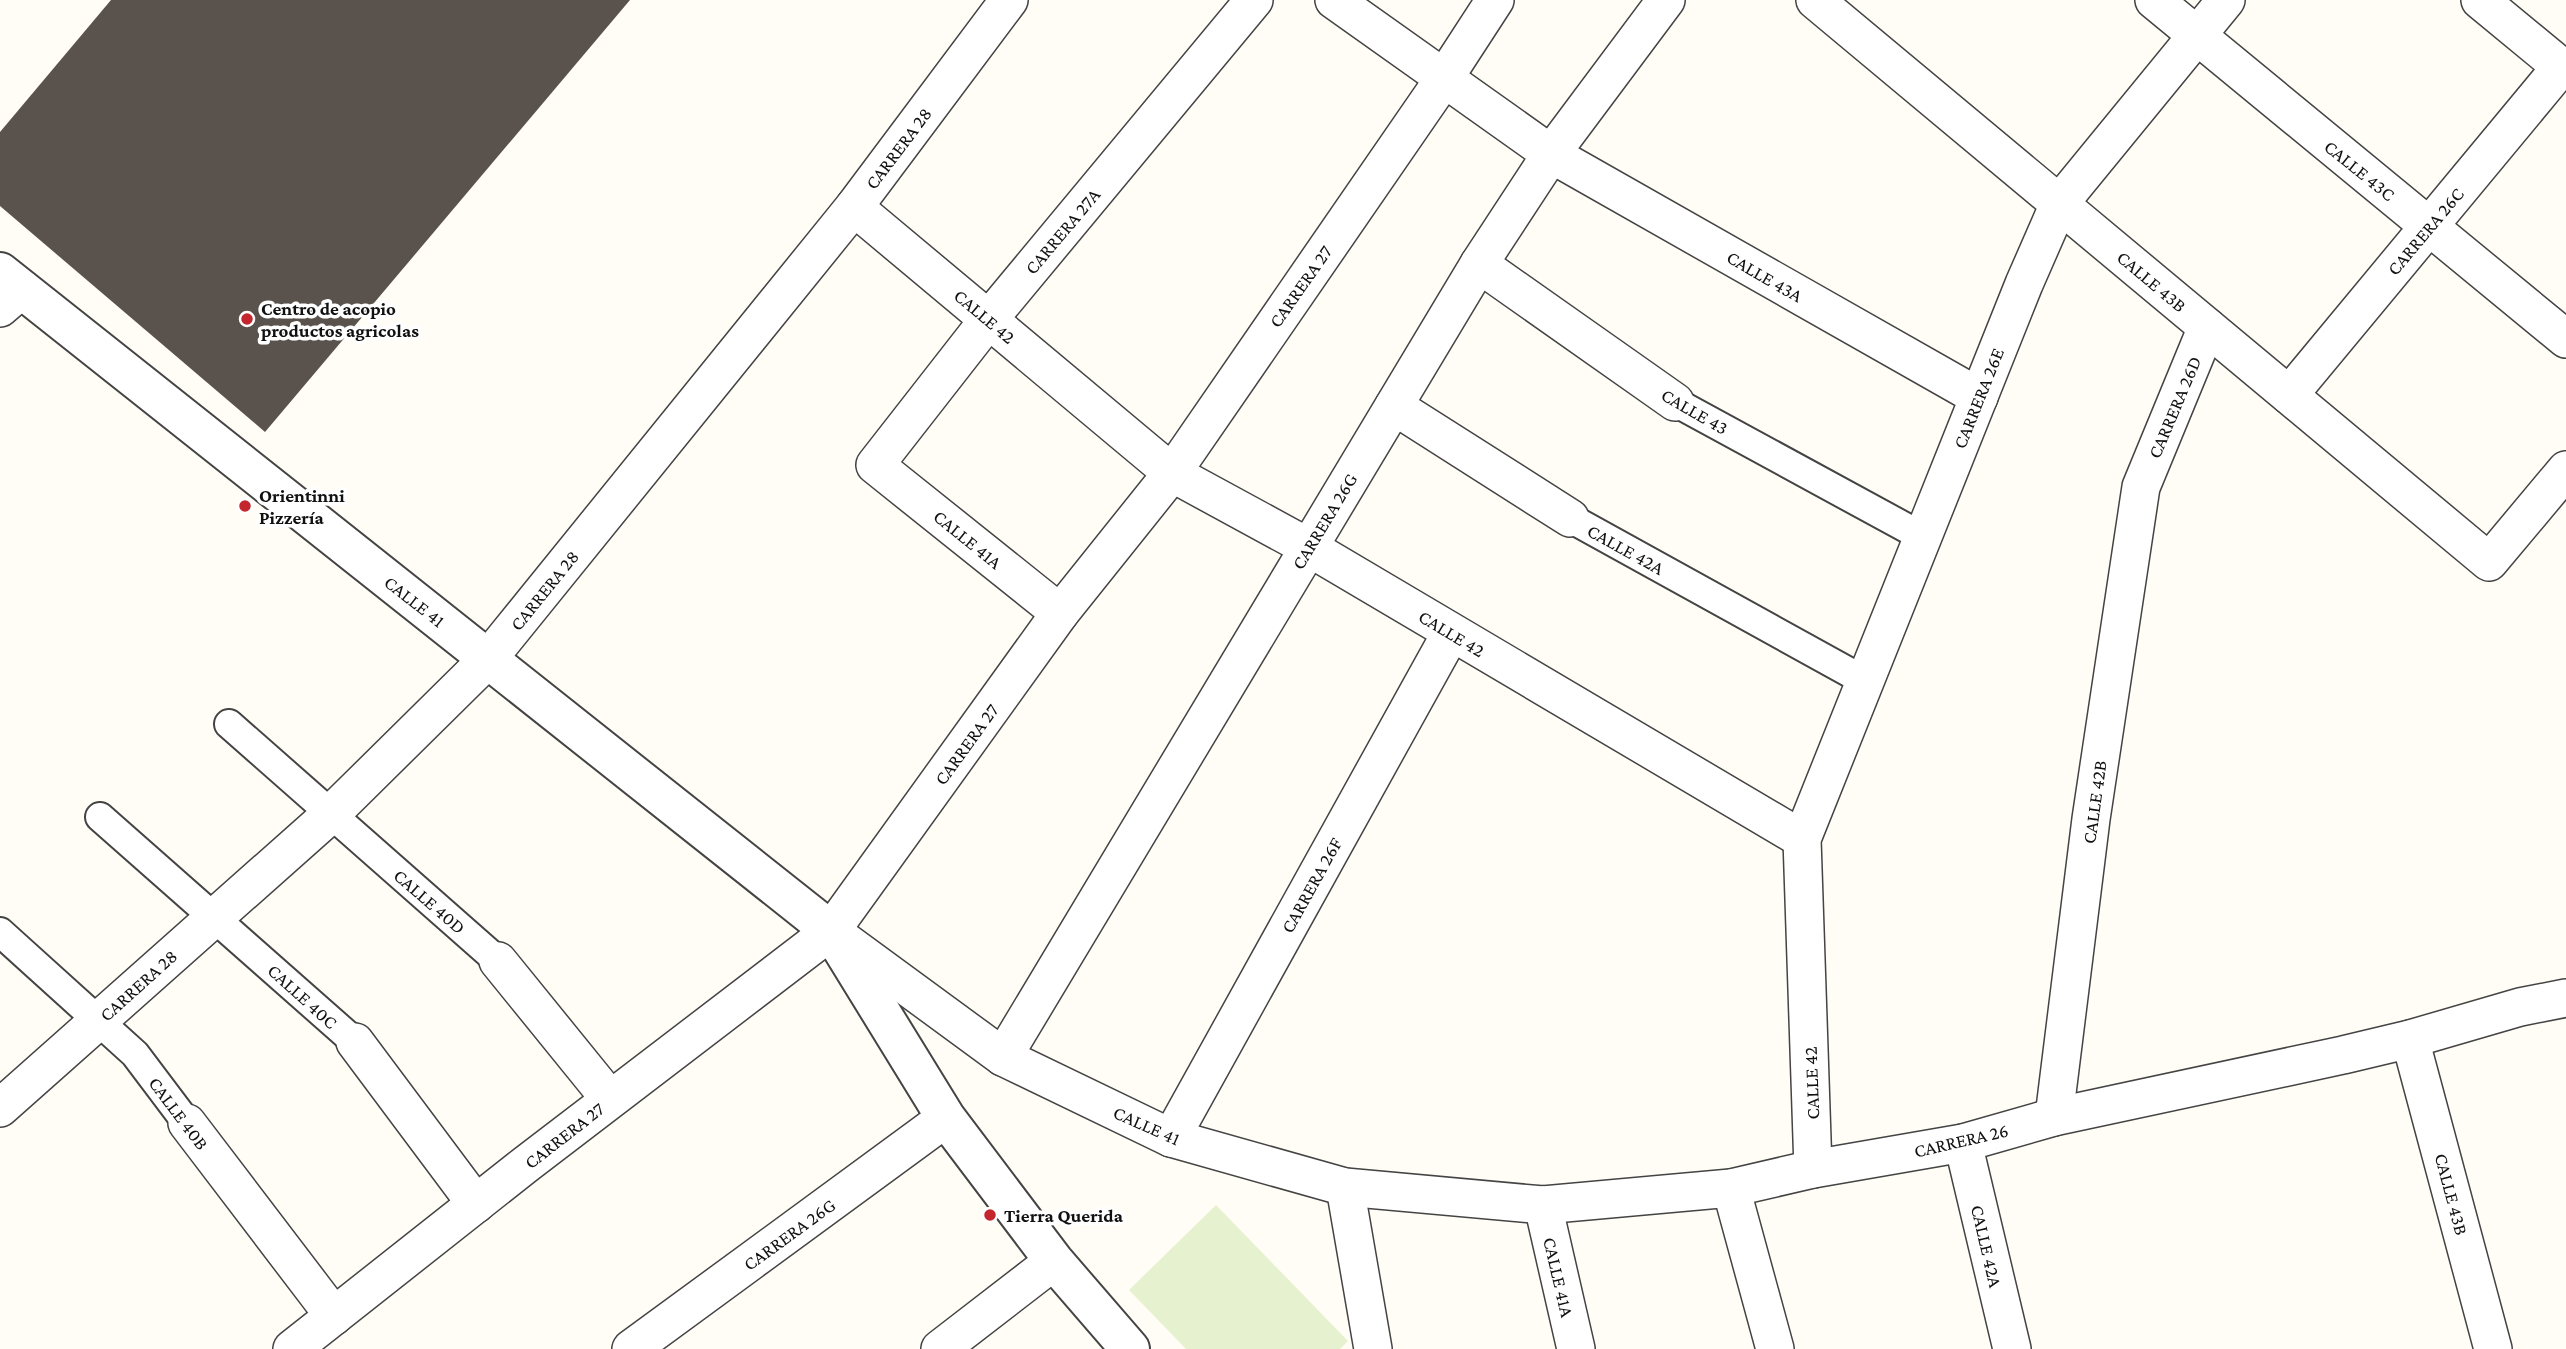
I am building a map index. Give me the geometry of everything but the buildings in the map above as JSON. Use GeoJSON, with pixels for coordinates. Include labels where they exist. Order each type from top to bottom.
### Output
{"type":"FeatureCollection","features":[{"type":"Feature","properties":{"kind":"street","name":"CARRERA 28"},"geometry":{"type":"LineString","coordinates":[[0,1108],[331,814],[488,659],[854,207],[1009,0]]}},
{"type":"Feature","properties":{"kind":"street","name":"CARRERA 27A"},"geometry":{"type":"LineString","coordinates":[[875,465],[989,319],[1254,0]]}},
{"type":"Feature","properties":{"kind":"street"},"geometry":{"type":"LineString","coordinates":[[1334,0],[1443,80],[1551,154]]}},
{"type":"Feature","properties":{"kind":"street","name":"CARRERA 27"},"geometry":{"type":"LineString","coordinates":[[292,1349],[610,1099],[831,931],[1060,613],[1172,473],[1443,80],[1495,0]]}},
{"type":"Feature","properties":{"kind":"street","name":"CARRERA 26G"},"geometry":{"type":"LineString","coordinates":[[1003,1057],[1479,264],[1551,154],[1666,0]]}},
{"type":"Feature","properties":{"kind":"street","name":"CALLE 43B"},"geometry":{"type":"LineString","coordinates":[[1815,0],[2489,562],[2566,470]]}},
{"type":"Feature","properties":{"kind":"street","name":"CALLE 43C"},"geometry":{"type":"LineString","coordinates":[[2154,0],[2566,339]]}},
{"type":"Feature","properties":{"kind":"street","name":"CARRERA 26E"},"geometry":{"type":"LineString","coordinates":[[1802,839],[2024,284],[2059,204],[2226,0]]}},
{"type":"Feature","properties":{"kind":"street"},"geometry":{"type":"LineString","coordinates":[[2488,3],[2563,69]]}},
{"type":"Feature","properties":{"kind":"street","name":"CARRERA 26C"},"geometry":{"type":"LineString","coordinates":[[2289,396],[2428,226],[2563,69]]}},
{"type":"Feature","properties":{"kind":"street","name":"CALLE 43A"},"geometry":{"type":"LineString","coordinates":[[1551,154],[1979,397]]}},
{"type":"Feature","properties":{"kind":"street","name":"CALLE 42"},"geometry":{"type":"LineString","coordinates":[[854,207],[1172,473],[1308,547],[1802,839],[1813,1169]]}},
{"type":"Feature","properties":{"kind":"street","name":"CALLE 43"},"geometry":{"type":"LineString","coordinates":[[1479,264],[1675,402],[1923,537]]}},
{"type":"Feature","properties":{"kind":"street","name":"CALLE 41"},"geometry":{"type":"LineString","coordinates":[[7,289],[488,659],[831,931],[1003,1057],[1171,1138],[1345,1187]]}},
{"type":"Feature","properties":{"kind":"street","name":"CARRERA 26D"},"geometry":{"type":"LineString","coordinates":[[2141,487],[2207,327]]}},
{"type":"Feature","properties":{"kind":"street","name":"CALLE 42A"},"geometry":{"type":"LineString","coordinates":[[1394,406],[1570,518],[1866,681]]}},
{"type":"Feature","properties":{"kind":"street","name":"CALLE 41A"},"geometry":{"type":"LineString","coordinates":[[875,465],[1060,613]]}},
{"type":"Feature","properties":{"kind":"street","name":"CALLE 42B"},"geometry":{"type":"LineString","coordinates":[[2054,1117],[2091,819],[2141,487]]}},
{"type":"Feature","properties":{"kind":"street","name":"CARRERA 26F"},"geometry":{"type":"LineString","coordinates":[[1171,1138],[1451,633]]}},
{"type":"Feature","properties":{"kind":"street","name":"CALLE 40D"},"geometry":{"type":"LineString","coordinates":[[229,724],[498,961],[610,1099]]}},
{"type":"Feature","properties":{"kind":"street","name":"CALLE 40C"},"geometry":{"type":"LineString","coordinates":[[100,817],[355,1042],[476,1203]]}},
{"type":"Feature","properties":{"kind":"street","name":"CALLE 41"},"geometry":{"type":"LineString","coordinates":[[831,931],[946,1118],[1054,1261],[1130,1349]]}},
{"type":"Feature","properties":{"kind":"street","name":"CALLE 40B"},"geometry":{"type":"LineString","coordinates":[[0,932],[135,1054],[334,1316]]}},
{"type":"Feature","properties":{"kind":"street","name":"CARRERA 26"},"geometry":{"type":"LineString","coordinates":[[1345,1187],[1543,1206],[1731,1188],[1813,1169],[1963,1143],[2054,1117],[2410,1038],[2520,1007],[2566,998]]}},
{"type":"Feature","properties":{"kind":"street","name":"CALLE 43B"},"geometry":{"type":"LineString","coordinates":[[2410,1038],[2493,1349]]}},
{"type":"Feature","properties":{"kind":"street","name":"CARRERA 26G"},"geometry":{"type":"LineString","coordinates":[[631,1349],[946,1118]]}},
{"type":"Feature","properties":{"kind":"street","name":"CALLE 42A"},"geometry":{"type":"LineString","coordinates":[[1963,1143],[2012,1349]]}},
{"type":"Feature","properties":{"kind":"street"},"geometry":{"type":"LineString","coordinates":[[1345,1187],[1373,1349]]}},
{"type":"Feature","properties":{"kind":"street"},"geometry":{"type":"LineString","coordinates":[[1731,1188],[1775,1349]]}},
{"type":"Feature","properties":{"kind":"street","name":"CALLE 41A"},"geometry":{"type":"LineString","coordinates":[[1543,1206],[1576,1349]]}},
{"type":"Feature","properties":{"kind":"street"},"geometry":{"type":"LineString","coordinates":[[940,1349],[1054,1261]]}},
{"type":"Feature","properties":{"kind":"green space"},"geometry":{"type":"Polygon","coordinates":[[[1216,1205],[1348,1341],[1340,1349],[1186,1349],[1129,1290],[1216,1205]]]}},
{"type":"Feature","properties":{"kind":"place","name":"Centro de acopio productos agricolas"},"geometry":{"type":"Point","coordinates":[247,319]}},
{"type":"Feature","properties":{"kind":"place","name":"Orientinni Pizzería"},"geometry":{"type":"Point","coordinates":[245,506]}},
{"type":"Feature","properties":{"kind":"place","name":"Tierra Querida"},"geometry":{"type":"Point","coordinates":[990,1215]}}]}
